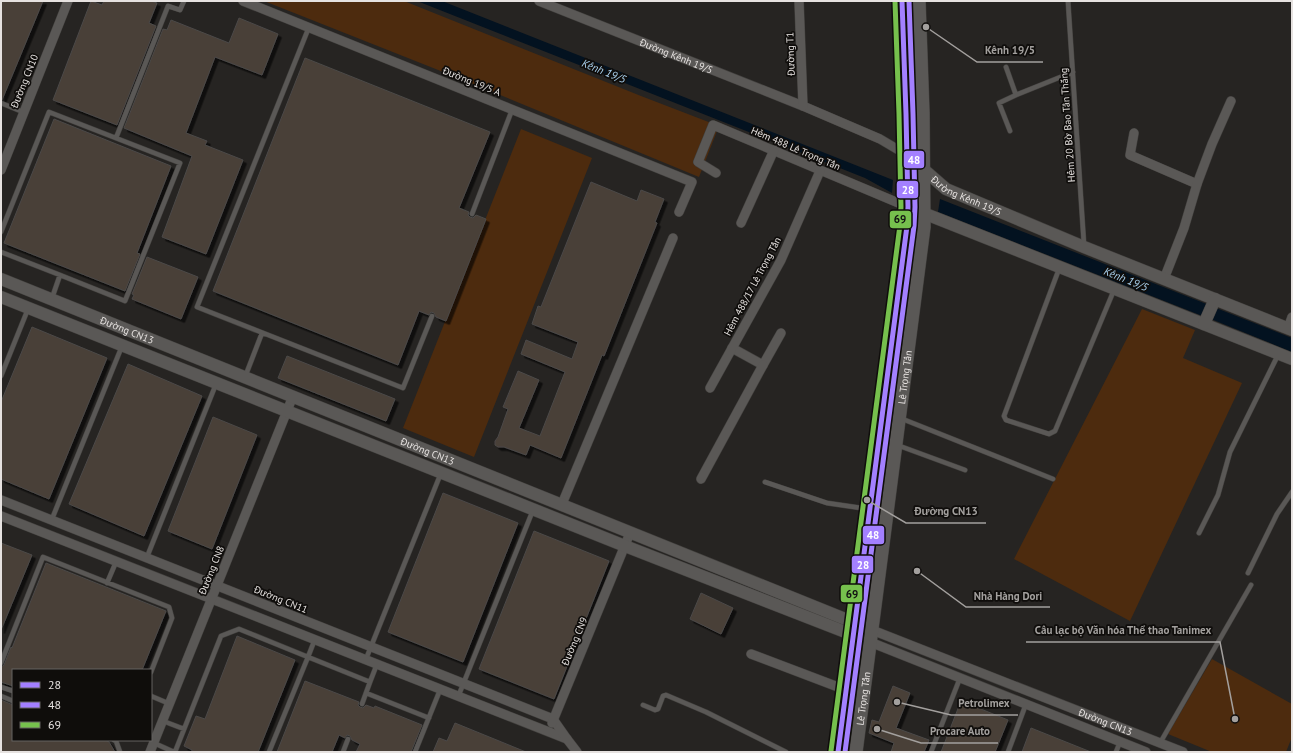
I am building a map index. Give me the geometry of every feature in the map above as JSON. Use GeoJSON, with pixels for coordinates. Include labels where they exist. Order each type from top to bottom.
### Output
{"type":"FeatureCollection","features":[{"type":"Feature","properties":{"kind":"main road","name":"Lê Trọng Tấn"},"geometry":{"type":"LineString","coordinates":[[838,752],[906,234],[908,207],[902,1]]}},
{"type":"Feature","properties":{"kind":"main road","name":"Lê Trọng Tấn"},"geometry":{"type":"LineString","coordinates":[[856,752],[925,214],[919,1]]}},
{"type":"Feature","properties":{"kind":"main road"},"geometry":{"type":"LineString","coordinates":[[854,629],[871,636]]}},
{"type":"Feature","properties":{"kind":"street","name":"Đường CN10"},"geometry":{"type":"LineString","coordinates":[[1,170],[68,1]]}},
{"type":"Feature","properties":{"kind":"street","name":"Đường 19/5 A"},"geometry":{"type":"LineString","coordinates":[[243,1],[692,182],[679,212]]}},
{"type":"Feature","properties":{"kind":"street","name":"Đường Kênh 19/5"},"geometry":{"type":"LineString","coordinates":[[539,1],[803,106],[880,139],[907,154],[946,189],[1164,279],[1214,302],[1291,325]]}},
{"type":"Feature","properties":{"kind":"street","name":"Đường T1"},"geometry":{"type":"LineString","coordinates":[[799,1],[803,106]]}},
{"type":"Feature","properties":{"kind":"street"},"geometry":{"type":"LineString","coordinates":[[1164,279],[1184,228],[1197,184],[1212,144],[1231,101]]}},
{"type":"Feature","properties":{"kind":"street","name":"Hẻm 488 Lê Trọng Tấn"},"geometry":{"type":"LineString","coordinates":[[716,173],[698,162],[713,125],[908,207]]}},
{"type":"Feature","properties":{"kind":"street"},"geometry":{"type":"LineString","coordinates":[[1134,133],[1130,155],[1197,184]]}},
{"type":"Feature","properties":{"kind":"street"},"geometry":{"type":"LineString","coordinates":[[741,223],[774,150]]}},
{"type":"Feature","properties":{"kind":"street","name":"Hẻm 488/17 Lê Trọng Tấn"},"geometry":{"type":"LineString","coordinates":[[710,388],[780,260],[820,171]]}},
{"type":"Feature","properties":{"kind":"street"},"geometry":{"type":"LineString","coordinates":[[908,207],[1060,267],[1206,321],[1292,359]]}},
{"type":"Feature","properties":{"kind":"street"},"geometry":{"type":"LineString","coordinates":[[562,504],[673,238]]}},
{"type":"Feature","properties":{"kind":"street","name":"Đường CN13"},"geometry":{"type":"LineString","coordinates":[[1,279],[562,504],[854,629]]}},
{"type":"Feature","properties":{"kind":"street","name":"Đường CN13"},"geometry":{"type":"LineString","coordinates":[[1,296],[217,382],[287,412],[670,564],[854,629]]}},
{"type":"Feature","properties":{"kind":"street"},"geometry":{"type":"LineString","coordinates":[[1206,321],[1214,302]]}},
{"type":"Feature","properties":{"kind":"street"},"geometry":{"type":"LineString","coordinates":[[701,479],[781,333]]}},
{"type":"Feature","properties":{"kind":"street"},"geometry":{"type":"LineString","coordinates":[[732,348],[763,365]]}},
{"type":"Feature","properties":{"kind":"street","name":"Đường CN8"},"geometry":{"type":"LineString","coordinates":[[152,748],[293,396]]}},
{"type":"Feature","properties":{"kind":"street"},"geometry":{"type":"LineString","coordinates":[[533,510],[539,495]]}},
{"type":"Feature","properties":{"kind":"street","name":"Đường CN11"},"geometry":{"type":"LineString","coordinates":[[1,500],[553,718]]}},
{"type":"Feature","properties":{"kind":"street"},"geometry":{"type":"LineString","coordinates":[[1,516],[566,739]]}},
{"type":"Feature","properties":{"kind":"street","name":"Đường CN9"},"geometry":{"type":"LineString","coordinates":[[548,732],[630,533]]}},
{"type":"Feature","properties":{"kind":"street"},"geometry":{"type":"LineString","coordinates":[[670,564],[674,551]]}},
{"type":"Feature","properties":{"kind":"street","name":"Đường CN13"},"geometry":{"type":"LineString","coordinates":[[871,636],[960,678],[1146,752]]}},
{"type":"Feature","properties":{"kind":"street","name":"Đường CN13"},"geometry":{"type":"LineString","coordinates":[[871,636],[1042,697],[1183,752]]}},
{"type":"Feature","properties":{"kind":"street"},"geometry":{"type":"LineString","coordinates":[[751,654],[846,690]]}},
{"type":"Feature","properties":{"kind":"street"},"geometry":{"type":"LineString","coordinates":[[1038,709],[1042,697]]}},
{"type":"Feature","properties":{"kind":"street"},"geometry":{"type":"LineString","coordinates":[[553,718],[566,739],[577,752]]}},
{"type":"Feature","properties":{"kind":"lane"},"geometry":{"type":"LineString","coordinates":[[116,138],[168,6],[180,10],[184,1]]}},
{"type":"Feature","properties":{"kind":"lane","name":"Hẻm 20 Bờ Bao Tân Thắng"},"geometry":{"type":"LineString","coordinates":[[1068,1],[1084,247]]}},
{"type":"Feature","properties":{"kind":"lane"},"geometry":{"type":"LineString","coordinates":[[309,27],[197,307],[403,388],[432,316]]}},
{"type":"Feature","properties":{"kind":"lane"},"geometry":{"type":"LineString","coordinates":[[1006,67],[1016,94]]}},
{"type":"Feature","properties":{"kind":"lane"},"geometry":{"type":"LineString","coordinates":[[1010,131],[999,103],[1016,94],[1072,72]]}},
{"type":"Feature","properties":{"kind":"lane"},"geometry":{"type":"LineString","coordinates":[[1,103],[23,112]]}},
{"type":"Feature","properties":{"kind":"lane"},"geometry":{"type":"LineString","coordinates":[[472,214],[512,110]]}},
{"type":"Feature","properties":{"kind":"lane"},"geometry":{"type":"LineString","coordinates":[[1,232],[49,112],[180,163],[126,301],[1,252]]}},
{"type":"Feature","properties":{"kind":"lane"},"geometry":{"type":"LineString","coordinates":[[1060,267],[1004,416],[1006,420],[1049,434],[1055,430],[1115,288]]}},
{"type":"Feature","properties":{"kind":"lane"},"geometry":{"type":"LineString","coordinates":[[52,299],[60,276]]}},
{"type":"Feature","properties":{"kind":"lane"},"geometry":{"type":"LineString","coordinates":[[1,376],[28,307]]}},
{"type":"Feature","properties":{"kind":"lane"},"geometry":{"type":"LineString","coordinates":[[245,377],[262,333]]}},
{"type":"Feature","properties":{"kind":"lane"},"geometry":{"type":"LineString","coordinates":[[52,519],[122,345]]}},
{"type":"Feature","properties":{"kind":"lane"},"geometry":{"type":"LineString","coordinates":[[1199,532],[1218,495],[1230,452],[1279,354]]}},
{"type":"Feature","properties":{"kind":"lane"},"geometry":{"type":"LineString","coordinates":[[146,557],[217,382]]}},
{"type":"Feature","properties":{"kind":"lane"},"geometry":{"type":"LineString","coordinates":[[900,418],[1053,479]]}},
{"type":"Feature","properties":{"kind":"lane"},"geometry":{"type":"LineString","coordinates":[[896,444],[965,470]]}},
{"type":"Feature","properties":{"kind":"lane"},"geometry":{"type":"LineString","coordinates":[[366,659],[441,473]]}},
{"type":"Feature","properties":{"kind":"lane"},"geometry":{"type":"LineString","coordinates":[[765,482],[827,503],[870,509]]}},
{"type":"Feature","properties":{"kind":"lane"},"geometry":{"type":"LineString","coordinates":[[1248,573],[1277,514],[1292,492]]}},
{"type":"Feature","properties":{"kind":"lane"},"geometry":{"type":"LineString","coordinates":[[458,697],[533,510]]}},
{"type":"Feature","properties":{"kind":"lane"},"geometry":{"type":"LineString","coordinates":[[1,663],[43,557],[169,607],[172,618],[152,669]]}},
{"type":"Feature","properties":{"kind":"lane"},"geometry":{"type":"LineString","coordinates":[[107,582],[116,562]]}},
{"type":"Feature","properties":{"kind":"lane"},"geometry":{"type":"LineString","coordinates":[[1160,743],[1251,585]]}},
{"type":"Feature","properties":{"kind":"lane"},"geometry":{"type":"LineString","coordinates":[[152,748],[175,752],[221,636],[239,629],[370,682]]}},
{"type":"Feature","properties":{"kind":"lane"},"geometry":{"type":"LineString","coordinates":[[269,752],[315,639]]}},
{"type":"Feature","properties":{"kind":"lane"},"geometry":{"type":"LineString","coordinates":[[362,704],[377,664]]}},
{"type":"Feature","properties":{"kind":"lane"},"geometry":{"type":"LineString","coordinates":[[931,752],[960,678]]}},
{"type":"Feature","properties":{"kind":"lane"},"geometry":{"type":"LineString","coordinates":[[1,686],[12,691]]}},
{"type":"Feature","properties":{"kind":"lane"},"geometry":{"type":"LineString","coordinates":[[415,752],[440,690]]}},
{"type":"Feature","properties":{"kind":"lane"},"geometry":{"type":"LineString","coordinates":[[366,693],[429,718]]}},
{"type":"Feature","properties":{"kind":"lane"},"geometry":{"type":"LineString","coordinates":[[643,705],[655,710],[658,708],[663,696],[666,695],[706,712],[786,752]]}},
{"type":"Feature","properties":{"kind":"lane"},"geometry":{"type":"LineString","coordinates":[[1,696],[12,701]]}},
{"type":"Feature","properties":{"kind":"lane"},"geometry":{"type":"LineString","coordinates":[[152,696],[170,704]]}},
{"type":"Feature","properties":{"kind":"lane"},"geometry":{"type":"LineString","coordinates":[[1008,752],[1026,704]]}},
{"type":"Feature","properties":{"kind":"lane"},"geometry":{"type":"LineString","coordinates":[[163,721],[184,729]]}},
{"type":"Feature","properties":{"kind":"lane"},"geometry":{"type":"LineString","coordinates":[[343,752],[348,739]]}},
{"type":"Feature","properties":{"kind":"lane"},"geometry":{"type":"LineString","coordinates":[[116,741],[120,752]]}},
{"type":"Feature","properties":{"kind":"lane"},"geometry":{"type":"LineString","coordinates":[[1116,752],[1120,742]]}},
{"type":"Feature","properties":{"kind":"shaded area"},"geometry":{"type":"Polygon","coordinates":[[[264,1],[404,1],[719,126],[699,177],[471,83],[264,1]]]}},
{"type":"Feature","properties":{"kind":"shaded area"},"geometry":{"type":"Polygon","coordinates":[[[521,129],[592,158],[474,457],[403,428],[521,129]]]}},
{"type":"Feature","properties":{"kind":"shaded area"},"geometry":{"type":"Polygon","coordinates":[[[1142,309],[1195,330],[1183,358],[1242,383],[1130,621],[1014,559],[1142,309]]]}},
{"type":"Feature","properties":{"kind":"shaded area"},"geometry":{"type":"Polygon","coordinates":[[[1212,659],[1292,704],[1292,737],[1286,752],[1212,752],[1168,734],[1212,659]]]}},
{"type":"Feature","properties":{"kind":"water"},"geometry":{"type":"Polygon","coordinates":[[[417,1],[442,1],[893,180],[892,193],[865,178],[417,1]]]}},
{"type":"Feature","properties":{"kind":"water"},"geometry":{"type":"Polygon","coordinates":[[[940,199],[1209,305],[1205,317],[938,212],[940,199]]]}},
{"type":"Feature","properties":{"kind":"water"},"geometry":{"type":"Polygon","coordinates":[[[1216,308],[1292,338],[1292,352],[1211,319],[1216,308]]]}},
{"type":"Feature","properties":{"kind":"building"},"geometry":{"type":"Polygon","coordinates":[[[1,1],[43,1],[2,100],[1,99],[1,1]]]}},
{"type":"Feature","properties":{"kind":"building"},"geometry":{"type":"Polygon","coordinates":[[[91,1],[102,5],[104,1],[151,1],[157,3],[149,23],[156,26],[117,125],[53,100],[91,1]]]}},
{"type":"Feature","properties":{"kind":"building"},"geometry":{"type":"Polygon","coordinates":[[[239,18],[278,34],[262,75],[215,57],[186,133],[207,141],[205,145],[243,160],[206,254],[162,237],[192,156],[124,128],[163,29],[167,30],[171,20],[229,43],[239,18]]]}},
{"type":"Feature","properties":{"kind":"building"},"geometry":{"type":"Polygon","coordinates":[[[305,58],[490,132],[459,208],[469,212],[468,215],[470,217],[473,218],[476,215],[486,219],[446,321],[436,317],[434,313],[431,312],[429,315],[419,311],[398,365],[213,291],[305,58]]]}},
{"type":"Feature","properties":{"kind":"building"},"geometry":{"type":"Polygon","coordinates":[[[54,119],[171,166],[137,253],[140,254],[125,291],[4,243],[54,119]]]}},
{"type":"Feature","properties":{"kind":"building"},"geometry":{"type":"Polygon","coordinates":[[[591,182],[637,201],[641,190],[664,199],[655,222],[657,223],[604,356],[602,355],[561,458],[530,445],[526,455],[504,447],[498,447],[495,445],[495,441],[498,437],[508,409],[503,407],[518,371],[539,380],[519,428],[540,436],[565,372],[521,354],[526,340],[572,359],[578,342],[532,324],[538,306],[541,307],[591,182]]]}},
{"type":"Feature","properties":{"kind":"building"},"geometry":{"type":"Polygon","coordinates":[[[147,257],[198,277],[181,319],[132,299],[134,295],[132,294],[147,257]]]}},
{"type":"Feature","properties":{"kind":"building"},"geometry":{"type":"Polygon","coordinates":[[[32,327],[107,358],[49,499],[1,479],[1,402],[32,327]]]}},
{"type":"Feature","properties":{"kind":"building"},"geometry":{"type":"Polygon","coordinates":[[[287,356],[395,399],[386,421],[278,378],[287,356]]]}},
{"type":"Feature","properties":{"kind":"building"},"geometry":{"type":"Polygon","coordinates":[[[128,364],[202,396],[144,536],[69,504],[128,364]]]}},
{"type":"Feature","properties":{"kind":"building"},"geometry":{"type":"Polygon","coordinates":[[[213,417],[257,435],[212,549],[168,531],[213,417]]]}},
{"type":"Feature","properties":{"kind":"building"},"geometry":{"type":"Polygon","coordinates":[[[443,493],[518,523],[463,662],[388,632],[443,493]]]}},
{"type":"Feature","properties":{"kind":"building"},"geometry":{"type":"Polygon","coordinates":[[[534,531],[609,561],[554,699],[479,669],[534,531]]]}},
{"type":"Feature","properties":{"kind":"building"},"geometry":{"type":"Polygon","coordinates":[[[1,543],[32,555],[1,630],[1,543]]]}},
{"type":"Feature","properties":{"kind":"building"},"geometry":{"type":"Polygon","coordinates":[[[46,563],[166,611],[142,669],[12,669],[12,686],[1,682],[1,667],[4,665],[11,647],[12,648],[46,563]]]}},
{"type":"Feature","properties":{"kind":"building"},"geometry":{"type":"Polygon","coordinates":[[[701,593],[733,608],[721,634],[690,619],[701,593]]]}},
{"type":"Feature","properties":{"kind":"building"},"geometry":{"type":"Polygon","coordinates":[[[237,636],[295,660],[258,752],[192,752],[192,750],[184,746],[196,716],[205,719],[237,636]]]}},
{"type":"Feature","properties":{"kind":"building"},"geometry":{"type":"Polygon","coordinates":[[[305,681],[359,702],[358,705],[360,707],[363,708],[366,705],[374,708],[375,706],[422,725],[411,752],[356,752],[360,744],[352,740],[350,736],[347,735],[345,738],[339,735],[332,752],[277,752],[305,681]]]}},
{"type":"Feature","properties":{"kind":"building"},"geometry":{"type":"Polygon","coordinates":[[[893,686],[910,693],[896,728],[929,740],[924,752],[891,752],[894,743],[869,733],[872,720],[879,722],[893,686]]]}},
{"type":"Feature","properties":{"kind":"building"},"geometry":{"type":"Polygon","coordinates":[[[1,700],[12,705],[12,741],[107,741],[115,752],[1,752],[1,700]]]}},
{"type":"Feature","properties":{"kind":"building"},"geometry":{"type":"Polygon","coordinates":[[[961,701],[1008,720],[995,752],[941,752],[961,701]]]}},
{"type":"Feature","properties":{"kind":"building"},"geometry":{"type":"Polygon","coordinates":[[[455,723],[526,752],[433,752],[439,738],[447,741],[455,723]]]}},
{"type":"Feature","properties":{"kind":"building"},"geometry":{"type":"Polygon","coordinates":[[[1031,728],[1091,752],[1022,752],[1031,728]]]}},
{"type":"Feature","properties":{"kind":"transit line","name":"69"},"geometry":{"type":"LineString","coordinates":[[831,751],[900,225],[899,114],[895,1]]}},
{"type":"Feature","properties":{"kind":"transit line","name":"28"},"geometry":{"type":"LineString","coordinates":[[838,752],[907,226],[906,114],[902,1]]}},
{"type":"Feature","properties":{"kind":"transit line","name":"48"},"geometry":{"type":"LineString","coordinates":[[845,752],[914,226],[913,114],[909,1]]}},
{"type":"Feature","properties":{"kind":"place","name":"Kênh 19/5"},"geometry":{"type":"Point","coordinates":[926,27]}},
{"type":"Feature","properties":{"kind":"place","name":"Đường CN13"},"geometry":{"type":"Point","coordinates":[867,500]}},
{"type":"Feature","properties":{"kind":"place","name":"Nhà Hàng Dori"},"geometry":{"type":"Point","coordinates":[917,571]}},
{"type":"Feature","properties":{"kind":"place","name":"Petrolimex"},"geometry":{"type":"Point","coordinates":[897,702]}},
{"type":"Feature","properties":{"kind":"place","name":"Câu lạc bộ Văn hóa Thể thao Tanimex"},"geometry":{"type":"Point","coordinates":[1235,719]}},
{"type":"Feature","properties":{"kind":"place","name":"Procare Auto"},"geometry":{"type":"Point","coordinates":[877,729]}}]}
